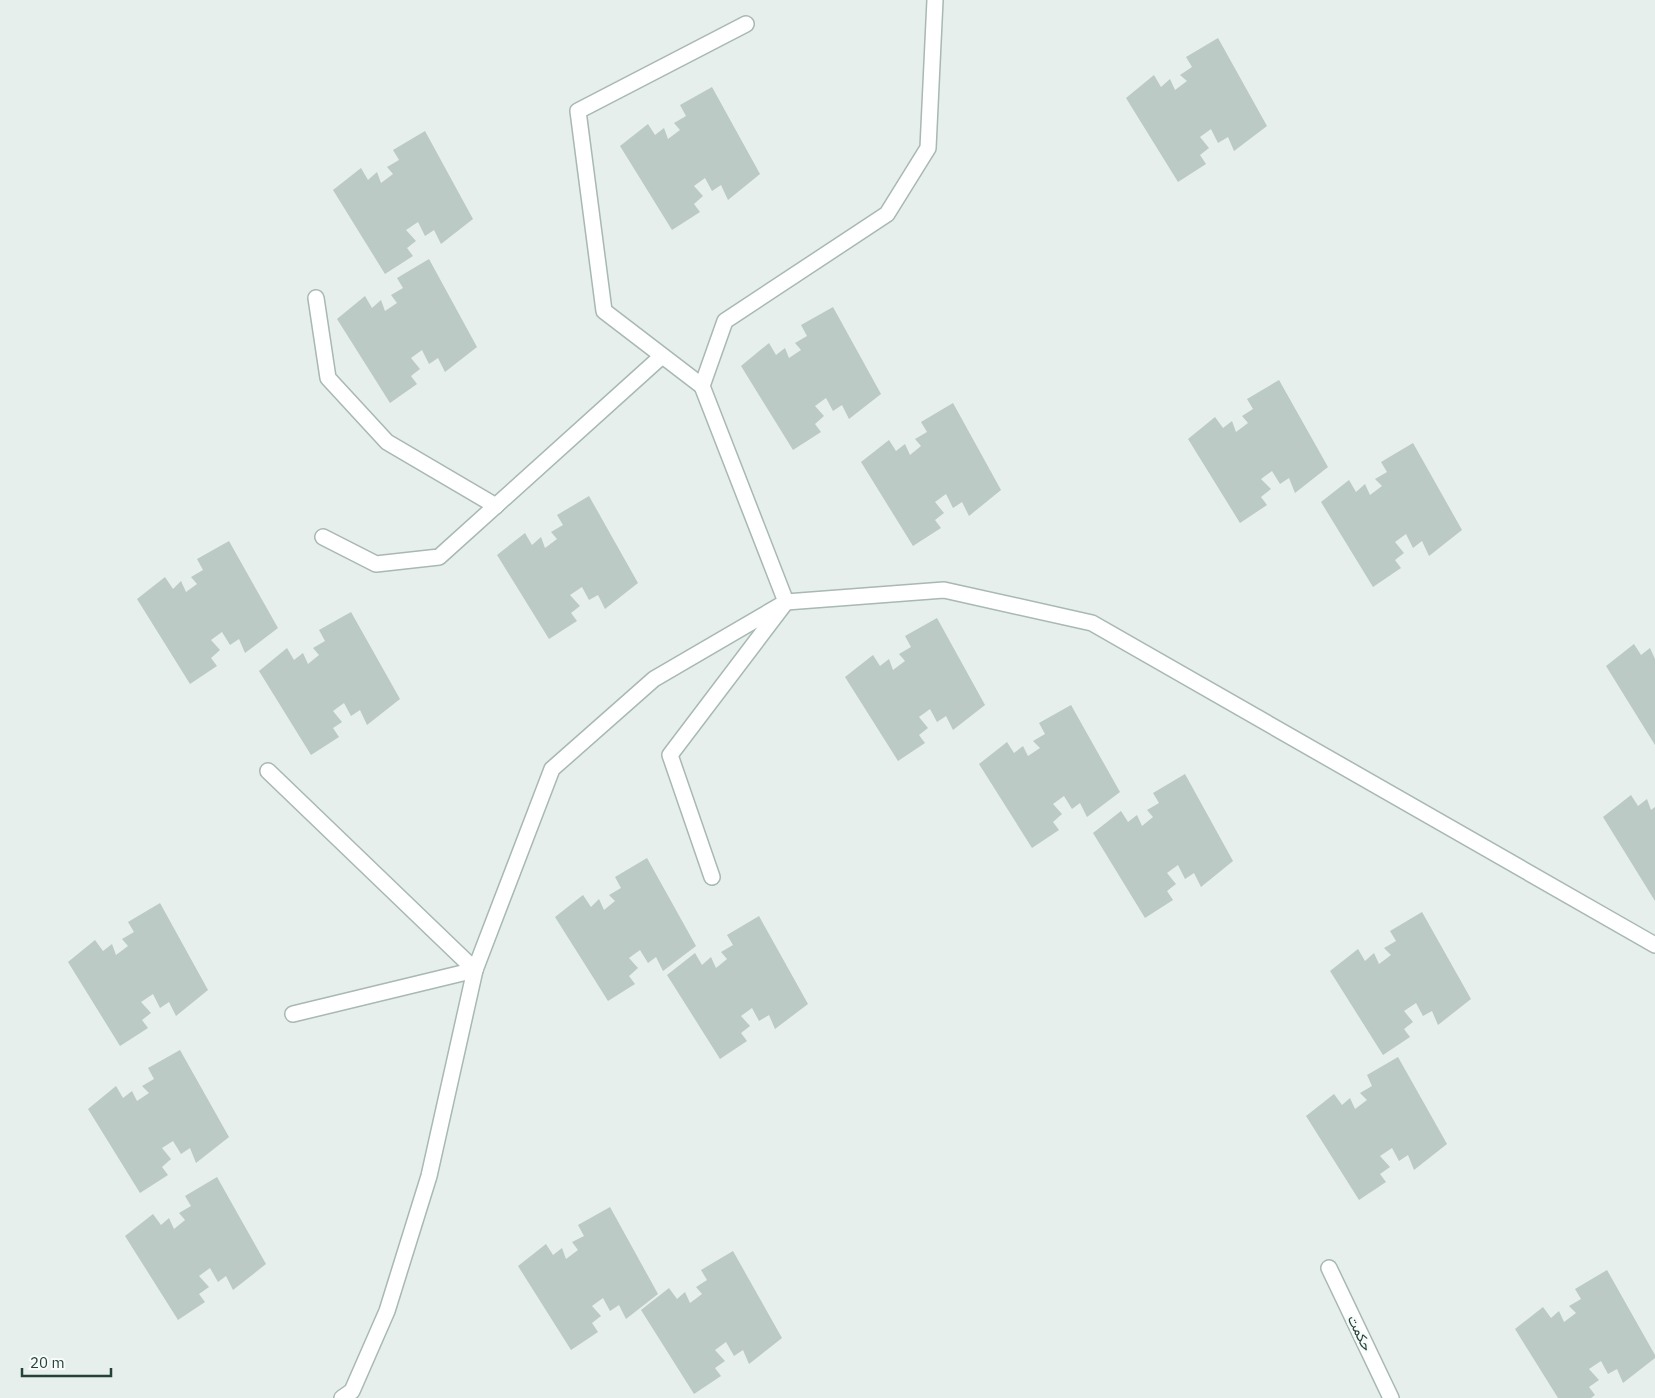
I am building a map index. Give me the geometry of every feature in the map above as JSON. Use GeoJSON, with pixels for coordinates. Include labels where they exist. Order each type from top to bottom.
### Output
{"type":"FeatureCollection","features":[{"type":"Feature","properties":{"kind":"street"},"geometry":{"type":"LineString","coordinates":[[702,386],[725,321],[887,214],[928,148],[936,0]]}},
{"type":"Feature","properties":{"kind":"street"},"geometry":{"type":"LineString","coordinates":[[746,24],[578,111],[604,311],[702,386],[786,602]]}},
{"type":"Feature","properties":{"kind":"street"},"geometry":{"type":"LineString","coordinates":[[316,298],[328,378],[387,442],[496,506]]}},
{"type":"Feature","properties":{"kind":"street"},"geometry":{"type":"LineString","coordinates":[[323,537],[376,564],[439,558],[662,356]]}},
{"type":"Feature","properties":{"kind":"street"},"geometry":{"type":"LineString","coordinates":[[342,1398],[352,1391],[387,1311],[428,1176],[476,970],[552,769],[654,679],[786,602],[944,590],[1092,623],[1655,945]]}},
{"type":"Feature","properties":{"kind":"street"},"geometry":{"type":"LineString","coordinates":[[712,877],[670,755],[786,602]]}},
{"type":"Feature","properties":{"kind":"street"},"geometry":{"type":"LineString","coordinates":[[268,771],[476,970]]}},
{"type":"Feature","properties":{"kind":"street"},"geometry":{"type":"LineString","coordinates":[[293,1014],[476,970]]}},
{"type":"Feature","properties":{"kind":"street","name":"حکمت"},"geometry":{"type":"LineString","coordinates":[[1329,1268],[1391,1398]]}},
{"type":"Feature","properties":{"kind":"building"},"geometry":{"type":"Polygon","coordinates":[[[1218,38],[1267,126],[1234,151],[1228,137],[1218,143],[1211,129],[1200,137],[1209,148],[1200,155],[1206,164],[1178,182],[1126,98],[1154,75],[1161,87],[1170,79],[1175,90],[1187,81],[1180,75],[1192,67],[1186,57],[1218,38]]]}},
{"type":"Feature","properties":{"kind":"building"},"geometry":{"type":"Polygon","coordinates":[[[712,87],[760,174],[728,200],[721,185],[712,191],[705,178],[694,186],[703,196],[694,204],[700,212],[672,230],[620,146],[648,124],[655,135],[664,128],[668,139],[680,130],[674,123],[686,116],[680,105],[712,87]]]}},
{"type":"Feature","properties":{"kind":"building"},"geometry":{"type":"Polygon","coordinates":[[[425,131],[473,219],[441,244],[434,230],[425,236],[418,222],[406,230],[416,241],[407,248],[413,256],[385,274],[333,190],[361,168],[368,180],[377,172],[381,183],[393,174],[387,167],[399,160],[393,150],[425,131]]]}},
{"type":"Feature","properties":{"kind":"building"},"geometry":{"type":"Polygon","coordinates":[[[429,259],[477,347],[445,372],[438,358],[429,364],[422,350],[411,358],[420,369],[411,376],[417,384],[390,403],[337,319],[365,296],[372,308],[381,300],[385,311],[397,303],[391,295],[403,288],[397,278],[429,259]]]}},
{"type":"Feature","properties":{"kind":"building"},"geometry":{"type":"Polygon","coordinates":[[[833,307],[881,394],[849,419],[842,405],[833,411],[826,398],[815,406],[824,416],[815,424],[821,432],[793,450],[741,366],[769,343],[776,355],[785,348],[789,358],[801,350],[795,343],[807,336],[801,325],[833,307]]]}},
{"type":"Feature","properties":{"kind":"building"},"geometry":{"type":"Polygon","coordinates":[[[1279,380],[1328,467],[1295,493],[1289,478],[1280,484],[1272,471],[1261,479],[1271,489],[1261,497],[1267,505],[1240,523],[1188,439],[1215,417],[1223,428],[1232,421],[1236,432],[1248,423],[1242,416],[1253,409],[1247,399],[1279,380]]]}},
{"type":"Feature","properties":{"kind":"building"},"geometry":{"type":"Polygon","coordinates":[[[953,403],[1001,490],[969,516],[962,502],[953,508],[946,494],[935,502],[944,513],[935,520],[941,528],[913,546],[861,462],[889,440],[896,451],[905,444],[910,455],[921,446],[915,439],[927,432],[921,422],[953,403]]]}},
{"type":"Feature","properties":{"kind":"building"},"geometry":{"type":"Polygon","coordinates":[[[1413,443],[1462,530],[1429,556],[1422,541],[1413,548],[1406,534],[1395,542],[1404,553],[1395,560],[1401,568],[1373,587],[1321,502],[1349,480],[1356,492],[1365,484],[1370,495],[1382,486],[1375,479],[1387,472],[1381,462],[1413,443]]]}},
{"type":"Feature","properties":{"kind":"building"},"geometry":{"type":"Polygon","coordinates":[[[589,496],[638,583],[605,609],[598,595],[589,600],[582,587],[570,595],[580,606],[571,613],[577,621],[549,639],[497,555],[525,533],[532,545],[541,537],[545,548],[557,539],[551,532],[563,525],[557,515],[589,496]]]}},
{"type":"Feature","properties":{"kind":"building"},"geometry":{"type":"Polygon","coordinates":[[[229,541],[278,628],[245,653],[239,639],[230,645],[222,632],[211,640],[220,650],[211,658],[217,666],[190,684],[137,599],[165,577],[173,589],[181,581],[186,592],[197,584],[191,577],[203,570],[197,559],[229,541]]]}},
{"type":"Feature","properties":{"kind":"building"},"geometry":{"type":"Polygon","coordinates":[[[351,612],[400,699],[367,725],[360,710],[351,716],[344,703],[333,711],[342,722],[333,728],[339,737],[311,755],[259,671],[287,648],[294,660],[303,653],[308,664],[319,655],[313,648],[325,641],[319,630],[351,612]]]}},
{"type":"Feature","properties":{"kind":"building"},"geometry":{"type":"Polygon","coordinates":[[[937,618],[985,705],[953,730],[946,716],[937,722],[930,709],[919,717],[928,728],[919,735],[925,743],[898,761],[845,677],[873,655],[880,666],[889,659],[893,670],[905,661],[899,654],[911,647],[905,636],[937,618]]]}},
{"type":"Feature","properties":{"kind":"building"},"geometry":{"type":"Polygon","coordinates":[[[1634,644],[1641,655],[1650,648],[1655,659],[1655,745],[1606,666],[1634,644]]]}},
{"type":"Feature","properties":{"kind":"building"},"geometry":{"type":"Polygon","coordinates":[[[1071,705],[1120,792],[1087,817],[1080,803],[1072,809],[1064,796],[1053,804],[1062,814],[1053,822],[1059,830],[1032,848],[979,764],[1007,742],[1014,753],[1023,746],[1028,756],[1040,748],[1033,741],[1045,734],[1039,723],[1071,705]]]}},
{"type":"Feature","properties":{"kind":"building"},"geometry":{"type":"Polygon","coordinates":[[[1185,774],[1233,861],[1201,887],[1194,873],[1185,879],[1178,865],[1167,873],[1176,884],[1167,891],[1173,900],[1145,918],[1093,833],[1121,811],[1128,822],[1137,815],[1142,826],[1153,817],[1147,810],[1159,803],[1153,793],[1185,774]]]}},
{"type":"Feature","properties":{"kind":"building"},"geometry":{"type":"Polygon","coordinates":[[[1631,795],[1638,806],[1647,799],[1651,810],[1655,807],[1655,901],[1603,817],[1631,795]]]}},
{"type":"Feature","properties":{"kind":"building"},"geometry":{"type":"Polygon","coordinates":[[[647,858],[696,946],[663,971],[656,957],[648,963],[640,950],[629,958],[638,968],[629,976],[635,984],[608,1001],[555,917],[583,895],[591,907],[599,899],[604,910],[615,901],[609,895],[621,888],[615,877],[647,858]]]}},
{"type":"Feature","properties":{"kind":"building"},"geometry":{"type":"Polygon","coordinates":[[[160,903],[208,990],[176,1016],[169,1002],[160,1008],[153,994],[141,1002],[151,1013],[142,1020],[148,1028],[120,1046],[68,962],[95,940],[103,951],[112,944],[116,955],[128,946],[122,939],[134,932],[128,922],[160,903]]]}},
{"type":"Feature","properties":{"kind":"building"},"geometry":{"type":"Polygon","coordinates":[[[1422,912],[1471,999],[1438,1025],[1432,1011],[1423,1016],[1416,1003],[1404,1011],[1413,1022],[1404,1029],[1410,1037],[1383,1055],[1330,971],[1358,949],[1365,961],[1374,953],[1379,964],[1391,955],[1384,948],[1396,941],[1390,931],[1422,912]]]}},
{"type":"Feature","properties":{"kind":"building"},"geometry":{"type":"Polygon","coordinates":[[[759,916],[808,1004],[775,1029],[769,1015],[759,1021],[752,1008],[741,1016],[750,1026],[741,1033],[747,1041],[720,1059],[667,975],[695,953],[702,965],[711,957],[716,968],[727,959],[721,952],[733,945],[727,935],[759,916]]]}},
{"type":"Feature","properties":{"kind":"building"},"geometry":{"type":"Polygon","coordinates":[[[180,1050],[229,1137],[196,1163],[190,1148],[181,1154],[173,1141],[162,1148],[171,1159],[162,1167],[168,1175],[140,1193],[88,1109],[116,1086],[123,1098],[132,1091],[137,1101],[149,1093],[142,1086],[154,1079],[148,1068],[180,1050]]]}},
{"type":"Feature","properties":{"kind":"building"},"geometry":{"type":"Polygon","coordinates":[[[1398,1057],[1447,1144],[1414,1170],[1408,1155],[1399,1161],[1392,1148],[1380,1156],[1390,1167],[1380,1174],[1386,1182],[1359,1200],[1306,1116],[1334,1094],[1342,1105],[1350,1098],[1355,1109],[1367,1100],[1360,1093],[1372,1086],[1367,1075],[1398,1057]]]}},
{"type":"Feature","properties":{"kind":"building"},"geometry":{"type":"Polygon","coordinates":[[[217,1177],[266,1264],[233,1290],[226,1276],[218,1282],[210,1268],[199,1276],[209,1287],[199,1294],[205,1302],[178,1320],[125,1236],[153,1214],[161,1225],[169,1218],[174,1229],[185,1220],[179,1213],[191,1206],[185,1196],[217,1177]]]}},
{"type":"Feature","properties":{"kind":"building"},"geometry":{"type":"Polygon","coordinates":[[[610,1207],[658,1294],[626,1319],[619,1305],[610,1311],[603,1298],[592,1306],[601,1316],[592,1323],[598,1332],[571,1350],[518,1266],[546,1244],[553,1255],[562,1248],[566,1259],[578,1250],[572,1242],[584,1236],[578,1225],[610,1207]]]}},
{"type":"Feature","properties":{"kind":"building"},"geometry":{"type":"Polygon","coordinates":[[[733,1251],[782,1338],[749,1364],[743,1350],[734,1356],[726,1342],[715,1350],[725,1361],[715,1368],[721,1376],[694,1394],[641,1310],[669,1288],[677,1299],[685,1292],[690,1303],[702,1294],[696,1287],[707,1280],[701,1270],[733,1251]]]}},
{"type":"Feature","properties":{"kind":"building"},"geometry":{"type":"Polygon","coordinates":[[[1607,1270],[1655,1358],[1623,1383],[1617,1369],[1608,1374],[1601,1361],[1589,1369],[1599,1380],[1589,1387],[1595,1395],[1591,1398],[1558,1398],[1515,1329],[1543,1307],[1551,1318],[1559,1311],[1564,1322],[1576,1313],[1569,1306],[1581,1299],[1575,1289],[1607,1270]]]}}]}
